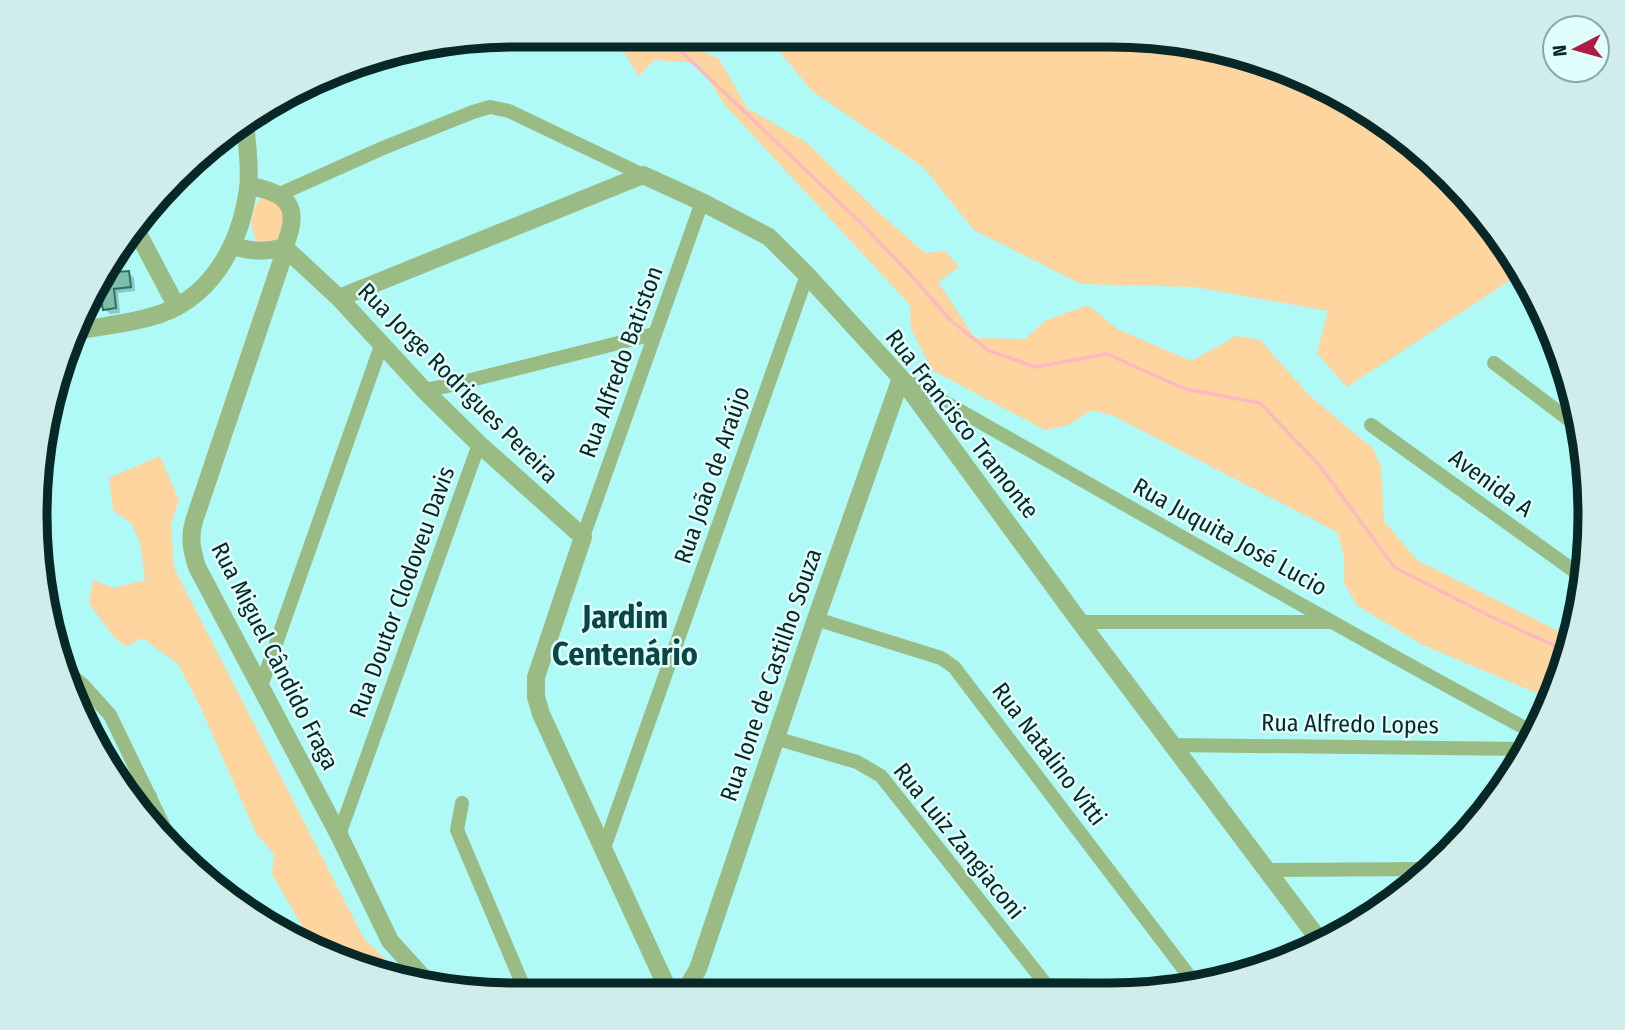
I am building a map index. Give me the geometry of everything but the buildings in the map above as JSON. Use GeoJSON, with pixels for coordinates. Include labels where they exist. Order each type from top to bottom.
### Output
{"type":"FeatureCollection","features":[{"type":"Feature","properties":{"kind":"street","name":"Rua Francisco Tramonte"},"geometry":{"type":"LineString","coordinates":[[280,194],[383,148],[490,107],[509,111],[702,202],[769,237],[901,378],[1080,622],[1316,935]]}},
{"type":"Feature","properties":{"kind":"street"},"geometry":{"type":"LineString","coordinates":[[86,329],[152,317],[177,307],[205,287],[224,261],[242,219],[248,186],[246,133]]}},
{"type":"Feature","properties":{"kind":"street"},"geometry":{"type":"LineString","coordinates":[[339,298],[643,175]]}},
{"type":"Feature","properties":{"kind":"street"},"geometry":{"type":"LineString","coordinates":[[232,246],[270,252],[285,248],[289,236],[292,212],[289,204],[280,194],[248,186]]}},
{"type":"Feature","properties":{"kind":"street","name":"Rua Alfredo Batiston"},"geometry":{"type":"LineString","coordinates":[[583,537],[702,202]]}},
{"type":"Feature","properties":{"kind":"street"},"geometry":{"type":"LineString","coordinates":[[139,236],[177,307]]}},
{"type":"Feature","properties":{"kind":"street","name":"Rua Jorge Rodrigues Pereira"},"geometry":{"type":"LineString","coordinates":[[285,248],[339,298],[424,390],[479,444],[583,537]]}},
{"type":"Feature","properties":{"kind":"street","name":"Rua Miguel Cândido Fraga"},"geometry":{"type":"LineString","coordinates":[[285,248],[191,530],[192,548],[197,567],[339,835],[390,942],[419,973]]}},
{"type":"Feature","properties":{"kind":"street","name":"Rua João de Araújo"},"geometry":{"type":"LineString","coordinates":[[604,848],[807,275]]}},
{"type":"Feature","properties":{"kind":"street"},"geometry":{"type":"LineString","coordinates":[[424,390],[654,334]]}},
{"type":"Feature","properties":{"kind":"street"},"geometry":{"type":"LineString","coordinates":[[260,689],[382,343]]}},
{"type":"Feature","properties":{"kind":"street"},"geometry":{"type":"LineString","coordinates":[[1494,363],[1568,420]]}},
{"type":"Feature","properties":{"kind":"street","name":"Rua Ione de Castilho Souza"},"geometry":{"type":"LineString","coordinates":[[692,983],[901,378]]}},
{"type":"Feature","properties":{"kind":"street","name":"Rua Juquita José Lucio"},"geometry":{"type":"LineString","coordinates":[[901,378],[1409,666],[1526,729]]}},
{"type":"Feature","properties":{"kind":"street","name":"Avenida A"},"geometry":{"type":"LineString","coordinates":[[1371,425],[1574,571]]}},
{"type":"Feature","properties":{"kind":"street","name":"Rua Doutor Clodoveu Davis"},"geometry":{"type":"LineString","coordinates":[[339,835],[479,444]]}},
{"type":"Feature","properties":{"kind":"street"},"geometry":{"type":"LineString","coordinates":[[583,537],[536,677],[536,697],[541,714],[604,848],[661,983]]}},
{"type":"Feature","properties":{"kind":"street","name":"Rua Natalino Vitti"},"geometry":{"type":"LineString","coordinates":[[816,619],[942,658],[954,667],[1189,976]]}},
{"type":"Feature","properties":{"kind":"street"},"geometry":{"type":"LineString","coordinates":[[1080,622],[1335,622]]}},
{"type":"Feature","properties":{"kind":"street"},"geometry":{"type":"LineString","coordinates":[[78,681],[110,715],[162,822]]}},
{"type":"Feature","properties":{"kind":"street","name":"Rua Luiz Zangiaconi"},"geometry":{"type":"LineString","coordinates":[[775,738],[857,762],[881,776],[1045,983]]}},
{"type":"Feature","properties":{"kind":"street","name":"Rua Alfredo Lopes"},"geometry":{"type":"LineString","coordinates":[[1172,745],[1515,749]]}},
{"type":"Feature","properties":{"kind":"street"},"geometry":{"type":"LineString","coordinates":[[137,790],[150,796]]}},
{"type":"Feature","properties":{"kind":"street"},"geometry":{"type":"LineString","coordinates":[[462,803],[457,830],[523,983]]}},
{"type":"Feature","properties":{"kind":"street"},"geometry":{"type":"LineString","coordinates":[[1268,870],[1415,869]]}},
{"type":"Feature","properties":{"kind":"shaded area"},"geometry":{"type":"Polygon","coordinates":[[[621,47],[694,47],[719,59],[747,108],[806,142],[925,253],[945,251],[959,267],[938,282],[975,338],[1025,339],[1045,321],[1088,305],[1117,329],[1191,361],[1236,336],[1260,340],[1309,395],[1373,449],[1381,466],[1384,521],[1417,560],[1563,633],[1542,695],[1423,645],[1358,606],[1344,583],[1344,556],[1337,532],[1114,416],[1092,410],[1068,425],[1045,430],[932,370],[911,329],[910,305],[724,104],[698,63],[654,60],[639,76],[621,47]]]}},
{"type":"Feature","properties":{"kind":"shaded area"},"geometry":{"type":"Polygon","coordinates":[[[776,47],[1141,48],[1231,63],[1317,95],[1395,144],[1441,184],[1462,207],[1513,278],[1347,387],[1317,353],[1328,311],[1195,287],[1081,284],[974,230],[924,168],[811,90],[776,47]]]}},
{"type":"Feature","properties":{"kind":"shaded area"},"geometry":{"type":"Polygon","coordinates":[[[262,197],[279,200],[285,216],[280,240],[263,244],[256,240],[252,229],[253,212],[262,197]]]}},
{"type":"Feature","properties":{"kind":"shaded area"},"geometry":{"type":"Polygon","coordinates":[[[160,456],[179,500],[171,524],[174,568],[364,939],[394,967],[306,934],[272,874],[274,854],[256,833],[198,702],[178,664],[142,638],[126,647],[112,635],[89,603],[93,580],[113,588],[145,580],[140,542],[131,523],[113,510],[109,478],[160,456]]]}},
{"type":"Feature","properties":{"kind":"waterway"},"geometry":{"type":"LineString","coordinates":[[672,47],[682,52],[861,223],[949,319],[988,350],[1035,367],[1107,354],[1185,389],[1260,403],[1320,466],[1395,568],[1559,647]]}},
{"type":"Feature","properties":{"kind":"district","name":"Jardim Centenário"},"geometry":{"type":"Point","coordinates":[625,636]}}]}
